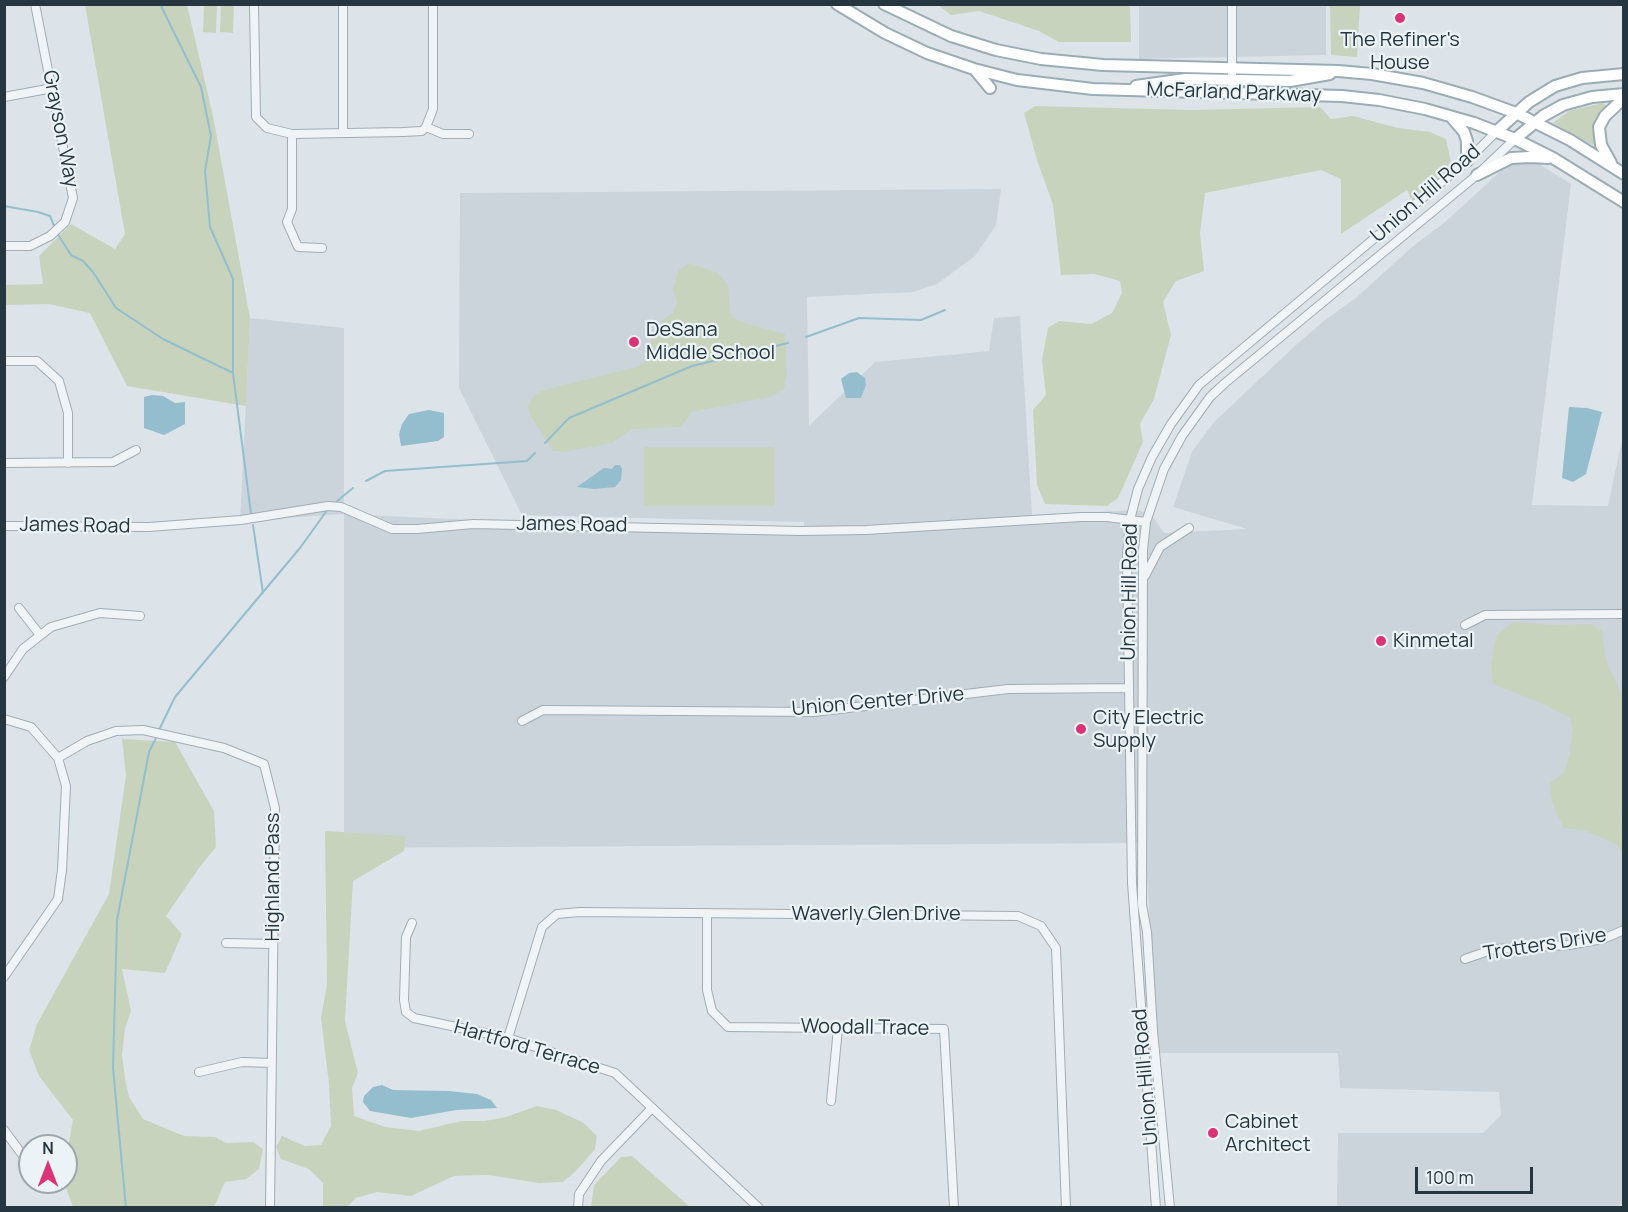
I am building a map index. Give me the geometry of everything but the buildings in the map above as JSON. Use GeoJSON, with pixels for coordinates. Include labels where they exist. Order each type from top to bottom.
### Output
{"type":"FeatureCollection","features":[{"type":"Feature","properties":{"kind":"main road","name":"McFarland Parkway"},"geometry":{"type":"LineString","coordinates":[[837,4],[900,41],[942,59],[974,69],[1047,84],[1121,90],[1361,98],[1409,105],[1449,115],[1515,139],[1553,159],[1623,202]]}},
{"type":"Feature","properties":{"kind":"main road","name":"McFarland Parkway"},"geometry":{"type":"LineString","coordinates":[[884,4],[951,36],[1024,56],[1082,64],[1338,71],[1380,75],[1423,83],[1473,97],[1516,113],[1570,140],[1619,171]]}},
{"type":"Feature","properties":{"kind":"main road"},"geometry":{"type":"LineString","coordinates":[[974,69],[990,88]]}},
{"type":"Feature","properties":{"kind":"main road"},"geometry":{"type":"LineString","coordinates":[[1121,90],[1161,81],[1185,79],[1290,81],[1316,78],[1338,71]]}},
{"type":"Feature","properties":{"kind":"main road","name":"Union Hill Road"},"geometry":{"type":"LineString","coordinates":[[1497,131],[1544,92],[1582,78],[1623,74]]}},
{"type":"Feature","properties":{"kind":"main road"},"geometry":{"type":"LineString","coordinates":[[1619,171],[1604,150],[1599,129],[1605,116],[1623,96]]}},
{"type":"Feature","properties":{"kind":"main road","name":"Union Hill Road"},"geometry":{"type":"LineString","coordinates":[[1515,139],[1551,111],[1576,101],[1623,96]]}},
{"type":"Feature","properties":{"kind":"main road"},"geometry":{"type":"LineString","coordinates":[[1449,115],[1464,132],[1467,141],[1467,161]]}},
{"type":"Feature","properties":{"kind":"main road"},"geometry":{"type":"LineString","coordinates":[[1477,175],[1511,158],[1530,156],[1553,159]]}},
{"type":"Feature","properties":{"kind":"street","name":"Grayson Way"},"geometry":{"type":"LineString","coordinates":[[4,246],[30,246],[50,236],[65,222],[73,198],[35,4]]}},
{"type":"Feature","properties":{"kind":"street"},"geometry":{"type":"LineString","coordinates":[[254,4],[256,117],[267,128],[292,134],[422,131],[433,110],[433,4]]}},
{"type":"Feature","properties":{"kind":"street"},"geometry":{"type":"LineString","coordinates":[[343,4],[343,133]]}},
{"type":"Feature","properties":{"kind":"street"},"geometry":{"type":"LineString","coordinates":[[1232,4],[1232,92]]}},
{"type":"Feature","properties":{"kind":"street"},"geometry":{"type":"LineString","coordinates":[[4,97],[53,88]]}},
{"type":"Feature","properties":{"kind":"street"},"geometry":{"type":"LineString","coordinates":[[426,127],[443,134],[469,134]]}},
{"type":"Feature","properties":{"kind":"street","name":"Union Hill Road"},"geometry":{"type":"LineString","coordinates":[[1156,1208],[1133,918],[1127,555],[1130,520],[1138,489],[1152,457],[1176,416],[1199,385],[1467,161],[1497,131]]}},
{"type":"Feature","properties":{"kind":"street"},"geometry":{"type":"LineString","coordinates":[[292,134],[292,209],[287,222],[298,247],[322,248]]}},
{"type":"Feature","properties":{"kind":"street","name":"Union Hill Road"},"geometry":{"type":"LineString","coordinates":[[1170,1208],[1142,895],[1143,580],[1146,522],[1164,469],[1182,436],[1210,398],[1225,383],[1477,175],[1515,139]]}},
{"type":"Feature","properties":{"kind":"street"},"geometry":{"type":"LineString","coordinates":[[4,361],[37,361],[58,381],[68,413],[68,463]]}},
{"type":"Feature","properties":{"kind":"street"},"geometry":{"type":"LineString","coordinates":[[4,463],[112,462],[136,450]]}},
{"type":"Feature","properties":{"kind":"street","name":"James Road"},"geometry":{"type":"LineString","coordinates":[[4,525],[149,527],[241,520],[328,506],[340,507],[392,529],[472,524],[800,531],[1081,518],[1146,522]]}},
{"type":"Feature","properties":{"kind":"street"},"geometry":{"type":"LineString","coordinates":[[1143,580],[1160,547],[1189,528]]}},
{"type":"Feature","properties":{"kind":"street"},"geometry":{"type":"LineString","coordinates":[[19,608],[40,635]]}},
{"type":"Feature","properties":{"kind":"street"},"geometry":{"type":"LineString","coordinates":[[4,677],[23,649],[51,627],[100,613],[140,616]]}},
{"type":"Feature","properties":{"kind":"street"},"geometry":{"type":"LineString","coordinates":[[1465,625],[1485,615],[1623,614]]}},
{"type":"Feature","properties":{"kind":"street","name":"Union Center Drive"},"geometry":{"type":"LineString","coordinates":[[522,721],[543,710],[814,712],[1008,689],[1129,688]]}},
{"type":"Feature","properties":{"kind":"street"},"geometry":{"type":"LineString","coordinates":[[4,719],[31,727],[58,758],[66,786],[62,870],[58,899],[4,977]]}},
{"type":"Feature","properties":{"kind":"street","name":"Highland Pass"},"geometry":{"type":"LineString","coordinates":[[58,758],[87,741],[116,731],[143,730],[225,748],[264,764],[275,808],[270,1208]]}},
{"type":"Feature","properties":{"kind":"street","name":"Waverly Glen Drive"},"geometry":{"type":"LineString","coordinates":[[508,1038],[542,927],[557,914],[579,912],[1018,916],[1041,926],[1056,948],[1066,1208]]}},
{"type":"Feature","properties":{"kind":"street","name":"Woodall Trace"},"geometry":{"type":"LineString","coordinates":[[707,913],[707,990],[712,1011],[728,1027],[944,1029],[954,1208]]}},
{"type":"Feature","properties":{"kind":"street","name":"Hartford Terrace"},"geometry":{"type":"LineString","coordinates":[[412,923],[406,937],[404,1000],[406,1012],[414,1018],[508,1038],[615,1073],[759,1208]]}},
{"type":"Feature","properties":{"kind":"street","name":"Trotters Drive"},"geometry":{"type":"LineString","coordinates":[[1465,959],[1494,949],[1569,945],[1595,941],[1623,930]]}},
{"type":"Feature","properties":{"kind":"street"},"geometry":{"type":"LineString","coordinates":[[226,943],[273,944]]}},
{"type":"Feature","properties":{"kind":"street"},"geometry":{"type":"LineString","coordinates":[[831,1101],[838,1028]]}},
{"type":"Feature","properties":{"kind":"street"},"geometry":{"type":"LineString","coordinates":[[199,1072],[242,1062],[272,1063]]}},
{"type":"Feature","properties":{"kind":"street"},"geometry":{"type":"LineString","coordinates":[[578,1208],[579,1194],[601,1161],[652,1108]]}},
{"type":"Feature","properties":{"kind":"street"},"geometry":{"type":"LineString","coordinates":[[4,1130],[18,1149]]}},
{"type":"Feature","properties":{"kind":"shaded area"},"geometry":{"type":"Polygon","coordinates":[[[1139,5],[1326,5],[1326,55],[1139,59],[1139,5]]]}},
{"type":"Feature","properties":{"kind":"shaded area"},"geometry":{"type":"Polygon","coordinates":[[[1521,161],[1539,164],[1571,184],[1532,505],[1608,506],[1623,435],[1623,1204],[1609,1208],[1337,1207],[1338,1133],[1483,1133],[1501,1115],[1499,1092],[1340,1088],[1338,1053],[1158,1053],[1145,843],[344,848],[344,514],[804,535],[804,522],[522,515],[459,388],[460,193],[1001,189],[996,225],[975,256],[937,284],[913,292],[807,297],[809,426],[875,362],[989,351],[994,318],[1020,316],[1032,515],[1137,510],[1152,515],[1164,533],[1247,529],[1173,507],[1192,452],[1214,422],[1296,345],[1357,297],[1503,169],[1521,161]]]}},
{"type":"Feature","properties":{"kind":"shaded area"},"geometry":{"type":"Polygon","coordinates":[[[250,318],[344,328],[344,514],[240,521],[250,318]]]}},
{"type":"Feature","properties":{"kind":"green space"},"geometry":{"type":"Polygon","coordinates":[[[85,5],[187,5],[213,116],[250,318],[246,406],[127,386],[90,313],[49,304],[5,305],[5,285],[43,284],[39,256],[71,224],[115,249],[125,234],[85,5]]]}},
{"type":"Feature","properties":{"kind":"green space"},"geometry":{"type":"Polygon","coordinates":[[[204,5],[217,5],[216,33],[203,32],[204,5]]]}},
{"type":"Feature","properties":{"kind":"green space"},"geometry":{"type":"Polygon","coordinates":[[[221,5],[234,5],[233,33],[220,32],[221,5]]]}},
{"type":"Feature","properties":{"kind":"green space"},"geometry":{"type":"Polygon","coordinates":[[[938,5],[1130,5],[1131,42],[1059,42],[1039,31],[979,11],[951,15],[938,5]]]}},
{"type":"Feature","properties":{"kind":"green space"},"geometry":{"type":"Polygon","coordinates":[[[1330,5],[1360,5],[1357,57],[1331,55],[1330,5]]]}},
{"type":"Feature","properties":{"kind":"green space"},"geometry":{"type":"Polygon","coordinates":[[[1603,103],[1607,106],[1599,116],[1595,146],[1553,123],[1569,111],[1603,103]]]}},
{"type":"Feature","properties":{"kind":"green space"},"geometry":{"type":"Polygon","coordinates":[[[1035,106],[1192,110],[1320,107],[1331,119],[1353,116],[1398,128],[1430,132],[1446,139],[1452,167],[1412,200],[1407,190],[1341,234],[1341,179],[1321,170],[1205,193],[1200,234],[1204,271],[1176,281],[1163,302],[1171,335],[1154,399],[1140,424],[1143,442],[1118,498],[1107,506],[1045,504],[1037,485],[1033,410],[1046,395],[1042,360],[1048,328],[1059,321],[1091,324],[1112,313],[1122,293],[1120,281],[1094,274],[1061,275],[1053,205],[1024,113],[1035,106]]]}},
{"type":"Feature","properties":{"kind":"green space"},"geometry":{"type":"Polygon","coordinates":[[[689,263],[718,273],[728,285],[730,312],[733,318],[785,334],[787,376],[784,389],[770,397],[691,412],[680,427],[632,429],[612,443],[564,452],[553,451],[530,415],[528,406],[532,399],[537,393],[548,389],[637,367],[646,361],[654,331],[673,313],[677,302],[673,289],[679,270],[689,263]]]}},
{"type":"Feature","properties":{"kind":"green space"},"geometry":{"type":"Polygon","coordinates":[[[644,447],[774,447],[775,506],[644,506],[644,447]]]}},
{"type":"Feature","properties":{"kind":"green space"},"geometry":{"type":"Polygon","coordinates":[[[1513,622],[1552,625],[1590,624],[1602,631],[1606,661],[1623,697],[1624,811],[1621,813],[1623,852],[1616,844],[1583,830],[1564,828],[1555,810],[1550,783],[1564,773],[1569,757],[1573,729],[1570,718],[1543,704],[1493,684],[1491,665],[1496,636],[1513,622]]]}},
{"type":"Feature","properties":{"kind":"green space"},"geometry":{"type":"Polygon","coordinates":[[[122,739],[175,742],[214,811],[216,847],[166,916],[182,934],[165,973],[122,969],[131,1011],[125,1029],[122,1054],[129,1097],[143,1119],[184,1136],[215,1137],[226,1143],[253,1142],[263,1149],[259,1169],[246,1179],[225,1182],[214,1207],[73,1207],[68,1194],[78,1194],[78,1134],[70,1134],[73,1120],[39,1076],[29,1050],[37,1024],[109,894],[126,775],[122,739]]]}},
{"type":"Feature","properties":{"kind":"green space"},"geometry":{"type":"Polygon","coordinates":[[[325,831],[406,836],[404,851],[353,881],[345,1021],[358,1073],[352,1088],[354,1116],[385,1127],[419,1131],[461,1121],[485,1121],[506,1117],[537,1106],[556,1110],[584,1123],[597,1136],[595,1149],[563,1182],[539,1183],[488,1175],[454,1176],[411,1196],[377,1192],[356,1198],[347,1207],[323,1207],[323,1183],[309,1169],[281,1159],[276,1147],[282,1136],[305,1146],[321,1145],[331,1126],[329,1084],[321,1018],[327,984],[325,831]]]}},
{"type":"Feature","properties":{"kind":"green space"},"geometry":{"type":"Polygon","coordinates":[[[632,1156],[690,1207],[591,1207],[594,1185],[621,1157],[632,1156]]]}},
{"type":"Feature","properties":{"kind":"water"},"geometry":{"type":"Polygon","coordinates":[[[857,372],[865,378],[866,385],[861,398],[846,398],[841,379],[849,373],[857,372]]]}},
{"type":"Feature","properties":{"kind":"water"},"geometry":{"type":"Polygon","coordinates":[[[163,396],[175,403],[185,402],[185,424],[164,435],[144,428],[144,397],[163,396]]]}},
{"type":"Feature","properties":{"kind":"water"},"geometry":{"type":"Polygon","coordinates":[[[1569,407],[1602,412],[1586,474],[1573,482],[1562,478],[1569,407]]]}},
{"type":"Feature","properties":{"kind":"water"},"geometry":{"type":"Polygon","coordinates":[[[429,410],[444,413],[444,437],[438,441],[401,446],[399,434],[409,414],[429,410]]]}},
{"type":"Feature","properties":{"kind":"water"},"geometry":{"type":"Polygon","coordinates":[[[615,465],[620,465],[622,469],[621,480],[615,487],[594,489],[577,487],[604,468],[612,469],[615,465]]]}},
{"type":"Feature","properties":{"kind":"water"},"geometry":{"type":"Polygon","coordinates":[[[382,1085],[393,1090],[477,1094],[491,1100],[497,1108],[456,1110],[411,1118],[370,1111],[363,1102],[364,1096],[373,1087],[382,1085]]]}},
{"type":"Feature","properties":{"kind":"waterway"},"geometry":{"type":"LineString","coordinates":[[160,4],[201,87],[211,136],[205,171],[210,227],[233,279],[233,373],[251,514]]}},
{"type":"Feature","properties":{"kind":"waterway"},"geometry":{"type":"LineString","coordinates":[[4,206],[50,216],[55,228]]}},
{"type":"Feature","properties":{"kind":"waterway"},"geometry":{"type":"LineString","coordinates":[[57,233],[71,255],[83,261],[93,272],[116,308],[163,339],[233,373]]}},
{"type":"Feature","properties":{"kind":"waterway"},"geometry":{"type":"LineString","coordinates":[[806,337],[859,318],[921,320],[945,310]]}},
{"type":"Feature","properties":{"kind":"waterway"},"geometry":{"type":"LineString","coordinates":[[545,443],[569,418],[692,366],[788,343]]}},
{"type":"Feature","properties":{"kind":"waterway"},"geometry":{"type":"LineString","coordinates":[[366,481],[385,471],[527,461],[535,453]]}},
{"type":"Feature","properties":{"kind":"waterway"},"geometry":{"type":"LineString","coordinates":[[337,501],[353,488]]}},
{"type":"Feature","properties":{"kind":"waterway"},"geometry":{"type":"LineString","coordinates":[[159,730],[175,697],[300,548],[328,509]]}},
{"type":"Feature","properties":{"kind":"waterway"},"geometry":{"type":"LineString","coordinates":[[253,525],[263,593]]}},
{"type":"Feature","properties":{"kind":"waterway"},"geometry":{"type":"LineString","coordinates":[[126,1208],[113,1068],[117,920],[149,752],[157,736]]}},
{"type":"Feature","properties":{"kind":"place","name":"The Refiner's House"},"geometry":{"type":"Point","coordinates":[1400,18]}},
{"type":"Feature","properties":{"kind":"place","name":"DeSana Middle School"},"geometry":{"type":"Point","coordinates":[634,342]}},
{"type":"Feature","properties":{"kind":"place","name":"Kinmetal"},"geometry":{"type":"Point","coordinates":[1381,641]}},
{"type":"Feature","properties":{"kind":"place","name":"City Electric Supply"},"geometry":{"type":"Point","coordinates":[1081,729]}},
{"type":"Feature","properties":{"kind":"place","name":"Cabinet Architect"},"geometry":{"type":"Point","coordinates":[1213,1133]}}]}
